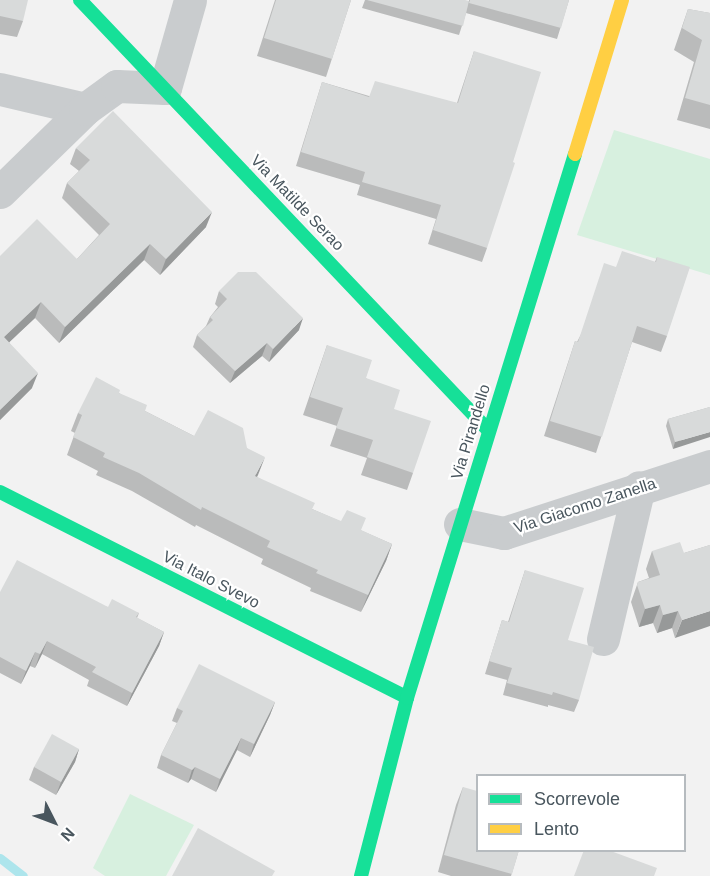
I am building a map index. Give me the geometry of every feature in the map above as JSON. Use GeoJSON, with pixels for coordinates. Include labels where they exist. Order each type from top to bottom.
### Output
{"type":"FeatureCollection","features":[{"type":"Feature","properties":{"kind":"street","name":"Via Matilde Serao"},"geometry":{"type":"LineString","coordinates":[[80,0],[488,430]]}},
{"type":"Feature","properties":{"kind":"street"},"geometry":{"type":"LineString","coordinates":[[0,192],[85,109],[117,86],[165,88],[190,0]]}},
{"type":"Feature","properties":{"kind":"street","name":"Via Pirandello"},"geometry":{"type":"LineString","coordinates":[[361,876],[407,698],[622,0]]}},
{"type":"Feature","properties":{"kind":"street"},"geometry":{"type":"LineString","coordinates":[[0,89],[85,109]]}},
{"type":"Feature","properties":{"kind":"street","name":"Via Giacomo Zanella"},"geometry":{"type":"LineString","coordinates":[[460,524],[504,533],[639,487],[710,466]]}},
{"type":"Feature","properties":{"kind":"street"},"geometry":{"type":"LineString","coordinates":[[603,639],[639,487]]}},
{"type":"Feature","properties":{"kind":"street","name":"Via Italo Svevo"},"geometry":{"type":"LineString","coordinates":[[0,492],[407,698]]}},
{"type":"Feature","properties":{"kind":"green space"},"geometry":{"type":"Polygon","coordinates":[[[614,130],[710,159],[710,275],[577,235],[614,130]]]}},
{"type":"Feature","properties":{"kind":"green space"},"geometry":{"type":"Polygon","coordinates":[[[130,794],[194,825],[166,876],[105,876],[93,868],[130,794]]]}},
{"type":"Feature","properties":{"kind":"building"},"geometry":{"type":"Polygon","coordinates":[[[0,0],[28,0],[23,21],[0,16],[0,0]]]}},
{"type":"Feature","properties":{"kind":"building"},"geometry":{"type":"Polygon","coordinates":[[[276,0],[351,0],[332,59],[264,38],[276,0]]]}},
{"type":"Feature","properties":{"kind":"building"},"geometry":{"type":"Polygon","coordinates":[[[367,0],[465,0],[469,1],[463,26],[367,0]]]}},
{"type":"Feature","properties":{"kind":"building"},"geometry":{"type":"Polygon","coordinates":[[[470,0],[569,0],[561,28],[469,3],[470,0]]]}},
{"type":"Feature","properties":{"kind":"building"},"geometry":{"type":"Polygon","coordinates":[[[688,9],[710,13],[710,105],[685,98],[702,40],[682,28],[688,9]]]}},
{"type":"Feature","properties":{"kind":"building"},"geometry":{"type":"Polygon","coordinates":[[[474,51],[541,72],[513,162],[515,163],[487,248],[433,230],[441,205],[362,182],[365,172],[301,152],[322,82],[369,97],[375,81],[458,103],[474,51]]]}},
{"type":"Feature","properties":{"kind":"building"},"geometry":{"type":"Polygon","coordinates":[[[113,111],[212,212],[166,259],[150,244],[65,327],[41,302],[4,337],[38,373],[0,410],[0,256],[37,219],[77,259],[110,224],[67,183],[90,160],[76,148],[113,111]]]}},
{"type":"Feature","properties":{"kind":"building"},"geometry":{"type":"Polygon","coordinates":[[[622,251],[656,262],[657,257],[690,267],[667,336],[637,326],[602,437],[550,421],[575,341],[578,342],[604,263],[616,267],[622,251]]]}},
{"type":"Feature","properties":{"kind":"building"},"geometry":{"type":"Polygon","coordinates":[[[238,272],[256,272],[303,318],[273,349],[267,343],[235,371],[197,335],[213,320],[210,317],[227,299],[219,291],[238,272]]]}},
{"type":"Feature","properties":{"kind":"building"},"geometry":{"type":"Polygon","coordinates":[[[327,345],[372,360],[366,378],[400,390],[394,409],[431,421],[413,473],[367,457],[373,440],[336,428],[343,408],[310,397],[327,345]]]}},
{"type":"Feature","properties":{"kind":"building"},"geometry":{"type":"Polygon","coordinates":[[[96,377],[120,390],[119,393],[147,405],[145,411],[194,436],[208,410],[243,428],[247,448],[265,457],[255,476],[315,503],[312,509],[341,521],[347,510],[366,518],[361,530],[392,544],[368,595],[316,573],[318,570],[267,547],[270,541],[202,507],[201,510],[139,473],[103,457],[105,453],[73,437],[82,415],[78,413],[96,377]]]}},
{"type":"Feature","properties":{"kind":"building"},"geometry":{"type":"Polygon","coordinates":[[[710,407],[710,432],[675,442],[668,419],[710,407]]]}},
{"type":"Feature","properties":{"kind":"building"},"geometry":{"type":"Polygon","coordinates":[[[680,542],[684,553],[710,545],[710,611],[682,620],[678,611],[663,615],[660,605],[645,609],[637,585],[638,582],[660,575],[652,551],[680,542]]]}},
{"type":"Feature","properties":{"kind":"building"},"geometry":{"type":"Polygon","coordinates":[[[17,560],[108,607],[112,599],[139,613],[136,617],[164,632],[132,693],[92,672],[96,667],[47,641],[40,654],[35,652],[26,671],[0,657],[0,592],[17,560]]]}},
{"type":"Feature","properties":{"kind":"building"},"geometry":{"type":"Polygon","coordinates":[[[525,570],[584,588],[568,640],[594,647],[579,700],[553,692],[552,695],[507,683],[512,668],[489,661],[502,620],[509,622],[525,570]]]}},
{"type":"Feature","properties":{"kind":"building"},"geometry":{"type":"Polygon","coordinates":[[[199,664],[275,702],[254,744],[241,738],[220,779],[195,767],[192,770],[161,755],[183,711],[177,708],[199,664]]]}},
{"type":"Feature","properties":{"kind":"building"},"geometry":{"type":"Polygon","coordinates":[[[52,734],[79,749],[61,782],[34,767],[52,734]]]}},
{"type":"Feature","properties":{"kind":"building"},"geometry":{"type":"Polygon","coordinates":[[[463,787],[476,791],[476,852],[518,852],[512,874],[444,855],[463,787]]]}},
{"type":"Feature","properties":{"kind":"building"},"geometry":{"type":"Polygon","coordinates":[[[198,828],[275,871],[272,876],[172,876],[198,828]]]}},
{"type":"Feature","properties":{"kind":"building"},"geometry":{"type":"Polygon","coordinates":[[[583,852],[613,852],[657,868],[654,876],[574,876],[583,852]]]}},
{"type":"Feature","properties":{"kind":"waterway"},"geometry":{"type":"LineString","coordinates":[[0,858],[23,876]]}},
{"type":"Feature","properties":{"kind":"traffic: fast"},"geometry":{"type":"LineString","coordinates":[[80,0],[488,430]]}},
{"type":"Feature","properties":{"kind":"traffic: fast"},"geometry":{"type":"LineString","coordinates":[[361,876],[407,698],[575,154]]}},
{"type":"Feature","properties":{"kind":"traffic: fast"},"geometry":{"type":"LineString","coordinates":[[0,492],[407,698]]}},
{"type":"Feature","properties":{"kind":"traffic: slow"},"geometry":{"type":"LineString","coordinates":[[575,154],[622,0]]}}]}
